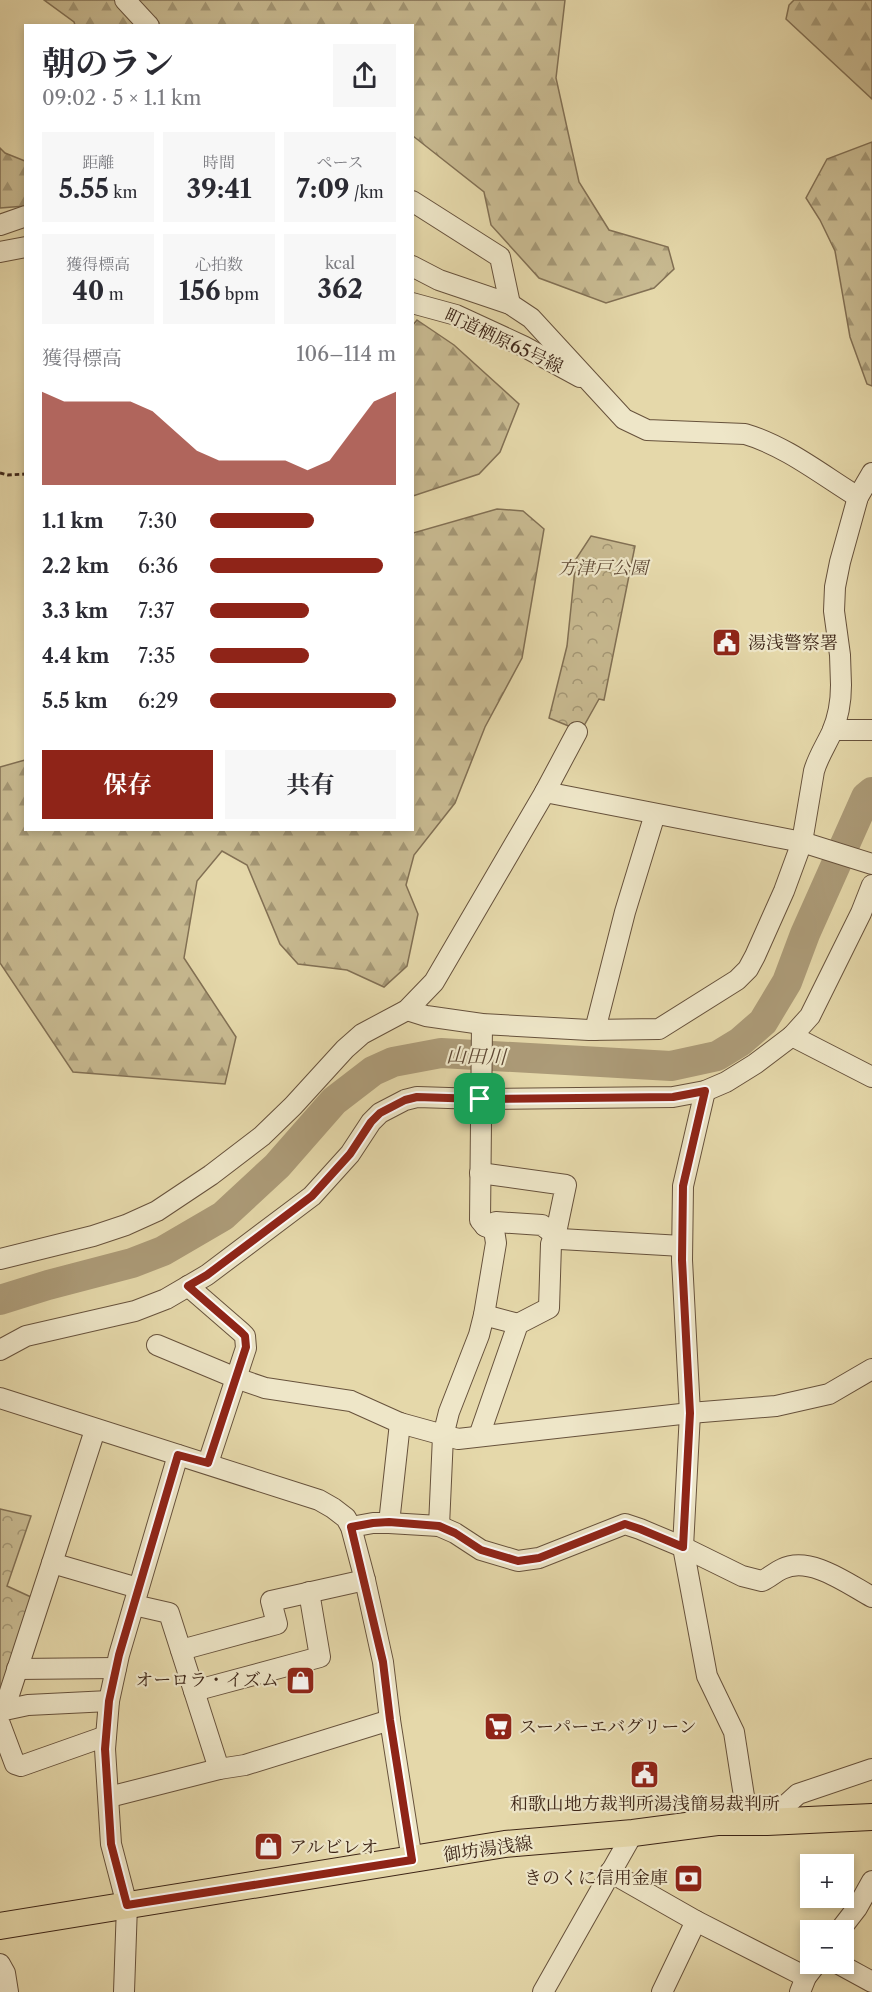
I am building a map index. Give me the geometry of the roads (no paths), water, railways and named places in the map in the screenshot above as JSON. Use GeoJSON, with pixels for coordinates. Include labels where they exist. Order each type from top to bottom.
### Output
{"type":"FeatureCollection","features":[{"type":"Feature","properties":{"kind":"main road","name":"御坊湯浅線"},"geometry":{"type":"LineString","coordinates":[[0,1926],[505,1844],[633,1833],[717,1822],[872,1817]]}},
{"type":"Feature","properties":{"kind":"street"},"geometry":{"type":"LineString","coordinates":[[125,0],[147,24]]}},
{"type":"Feature","properties":{"kind":"street"},"geometry":{"type":"LineString","coordinates":[[414,202],[501,257],[510,304]]}},
{"type":"Feature","properties":{"kind":"street"},"geometry":{"type":"LineString","coordinates":[[0,225],[24,217]]}},
{"type":"Feature","properties":{"kind":"street"},"geometry":{"type":"LineString","coordinates":[[0,252],[24,247]]}},
{"type":"Feature","properties":{"kind":"street"},"geometry":{"type":"LineString","coordinates":[[414,267],[439,280],[510,304],[531,318],[624,419],[647,430],[745,434],[757,437],[858,496]]}},
{"type":"Feature","properties":{"kind":"street","name":"町道栖原65号線"},"geometry":{"type":"LineString","coordinates":[[414,304],[456,315],[523,346],[593,384]]}},
{"type":"Feature","properties":{"kind":"street"},"geometry":{"type":"LineString","coordinates":[[407,1010],[482,1029],[659,1029],[737,981],[748,969],[808,844],[814,771],[817,759],[833,730],[841,697],[841,663],[834,599],[840,562],[858,496],[872,472]]}},
{"type":"Feature","properties":{"kind":"street"},"geometry":{"type":"LineString","coordinates":[[833,730],[872,730]]}},
{"type":"Feature","properties":{"kind":"street"},"geometry":{"type":"LineString","coordinates":[[0,1258],[93,1236],[157,1211],[211,1175],[262,1136],[293,1107],[345,1049],[362,1034],[407,1010],[434,982],[545,792],[577,732]]}},
{"type":"Feature","properties":{"kind":"street"},"geometry":{"type":"LineString","coordinates":[[545,792],[808,844],[868,863]]}},
{"type":"Feature","properties":{"kind":"street"},"geometry":{"type":"LineString","coordinates":[[595,1030],[625,912],[655,814]]}},
{"type":"Feature","properties":{"kind":"street"},"geometry":{"type":"LineString","coordinates":[[0,1350],[26,1336],[135,1311],[166,1299],[207,1275],[312,1196],[350,1154],[371,1122],[380,1113],[405,1100],[417,1097],[481,1095],[673,1097],[705,1091],[726,1082],[755,1064],[792,1036],[810,1016],[861,913],[872,885]]}},
{"type":"Feature","properties":{"kind":"street"},"geometry":{"type":"LineString","coordinates":[[439,1526],[442,1436],[448,1412],[479,1335],[496,1237],[494,1230],[484,1226],[480,1220],[482,1029]]}},
{"type":"Feature","properties":{"kind":"street"},"geometry":{"type":"LineString","coordinates":[[792,1036],[872,1077]]}},
{"type":"Feature","properties":{"kind":"street"},"geometry":{"type":"LineString","coordinates":[[705,1091],[683,1186],[682,1246],[690,1413],[683,1547],[707,1676],[734,1732],[758,1822],[798,1794],[872,1769]]}},
{"type":"Feature","properties":{"kind":"street"},"geometry":{"type":"LineString","coordinates":[[480,1173],[566,1185],[557,1228],[551,1244],[549,1308],[518,1324],[484,1315]]}},
{"type":"Feature","properties":{"kind":"street"},"geometry":{"type":"LineString","coordinates":[[484,1226],[496,1222],[542,1225],[560,1239],[682,1246]]}},
{"type":"Feature","properties":{"kind":"street"},"geometry":{"type":"LineString","coordinates":[[188,1286],[245,1336],[246,1347],[208,1463]]}},
{"type":"Feature","properties":{"kind":"street"},"geometry":{"type":"LineString","coordinates":[[479,1436],[518,1324]]}},
{"type":"Feature","properties":{"kind":"street"},"geometry":{"type":"LineString","coordinates":[[157,1345],[265,1388],[351,1401],[400,1423],[458,1439],[690,1413],[776,1406],[829,1394],[872,1369]]}},
{"type":"Feature","properties":{"kind":"street"},"geometry":{"type":"LineString","coordinates":[[0,1398],[319,1500],[346,1518],[351,1527],[365,1580],[383,1662],[412,1860]]}},
{"type":"Feature","properties":{"kind":"street"},"geometry":{"type":"LineString","coordinates":[[389,1522],[400,1423]]}},
{"type":"Feature","properties":{"kind":"street"},"geometry":{"type":"LineString","coordinates":[[95,1430],[1,1715],[15,1764],[21,1766],[106,1736]]}},
{"type":"Feature","properties":{"kind":"street"},"geometry":{"type":"LineString","coordinates":[[124,1992],[127,1905],[111,1844],[105,1749],[109,1701],[116,1668],[178,1455]]}},
{"type":"Feature","properties":{"kind":"street"},"geometry":{"type":"LineString","coordinates":[[351,1527],[389,1522],[439,1526],[455,1533],[481,1550],[518,1561],[539,1558],[625,1524],[683,1547],[742,1576],[762,1581],[782,1569],[805,1565],[823,1570],[872,1597]]}},
{"type":"Feature","properties":{"kind":"street"},"geometry":{"type":"LineString","coordinates":[[52,1563],[169,1613],[219,1769]]}},
{"type":"Feature","properties":{"kind":"street"},"geometry":{"type":"LineString","coordinates":[[181,1650],[277,1624],[271,1601],[365,1580]]}},
{"type":"Feature","properties":{"kind":"street"},"geometry":{"type":"LineString","coordinates":[[194,1691],[320,1657],[309,1592]]}},
{"type":"Feature","properties":{"kind":"street"},"geometry":{"type":"LineString","coordinates":[[17,1668],[116,1668]]}},
{"type":"Feature","properties":{"kind":"street"},"geometry":{"type":"LineString","coordinates":[[1,1715],[28,1705],[109,1701]]}},
{"type":"Feature","properties":{"kind":"street"},"geometry":{"type":"LineString","coordinates":[[109,1797],[219,1769],[245,1765],[390,1720]]}},
{"type":"Feature","properties":{"kind":"street"},"geometry":{"type":"LineString","coordinates":[[543,1992],[633,1833]]}},
{"type":"Feature","properties":{"kind":"street"},"geometry":{"type":"LineString","coordinates":[[610,1872],[696,1921],[807,1978]]}},
{"type":"Feature","properties":{"kind":"street"},"geometry":{"type":"LineString","coordinates":[[848,1920],[872,1881]]}},
{"type":"Feature","properties":{"kind":"street"},"geometry":{"type":"LineString","coordinates":[[662,1992],[696,1921]]}},
{"type":"Feature","properties":{"kind":"street"},"geometry":{"type":"LineString","coordinates":[[0,1964],[5,1973],[8,1992]]}},
{"type":"Feature","properties":{"kind":"street"},"geometry":{"type":"LineString","coordinates":[[854,1972],[872,1982]]}},
{"type":"Feature","properties":{"kind":"waterway","name":"山田川"},"geometry":{"type":"LineString","coordinates":[[0,1300],[132,1263],[163,1251],[223,1216],[277,1166],[334,1101],[373,1071],[393,1062],[441,1053],[671,1066],[717,1056],[740,1042],[763,1022],[787,982],[805,934],[866,797],[872,792]]}},
{"type":"Feature","properties":{"kind":"place","name":"湯浅警察署"},"geometry":{"type":"Point","coordinates":[727,643]}},
{"type":"Feature","properties":{"kind":"place","name":"オーロラ・イズム"},"geometry":{"type":"Point","coordinates":[300,1680]}},
{"type":"Feature","properties":{"kind":"place","name":"スーパーエバグリーン"},"geometry":{"type":"Point","coordinates":[498,1727]}},
{"type":"Feature","properties":{"kind":"place","name":"和歌山地方裁判所湯浅簡易裁判所"},"geometry":{"type":"Point","coordinates":[645,1775]}},
{"type":"Feature","properties":{"kind":"place","name":"アルビレオ"},"geometry":{"type":"Point","coordinates":[268,1847]}},
{"type":"Feature","properties":{"kind":"place","name":"きのくに信用金庫"},"geometry":{"type":"Point","coordinates":[689,1878]}},
{"type":"Feature","properties":{"kind":"park label","name":"方津戸公園"},"geometry":{"type":"Point","coordinates":[603,568]}}]}
